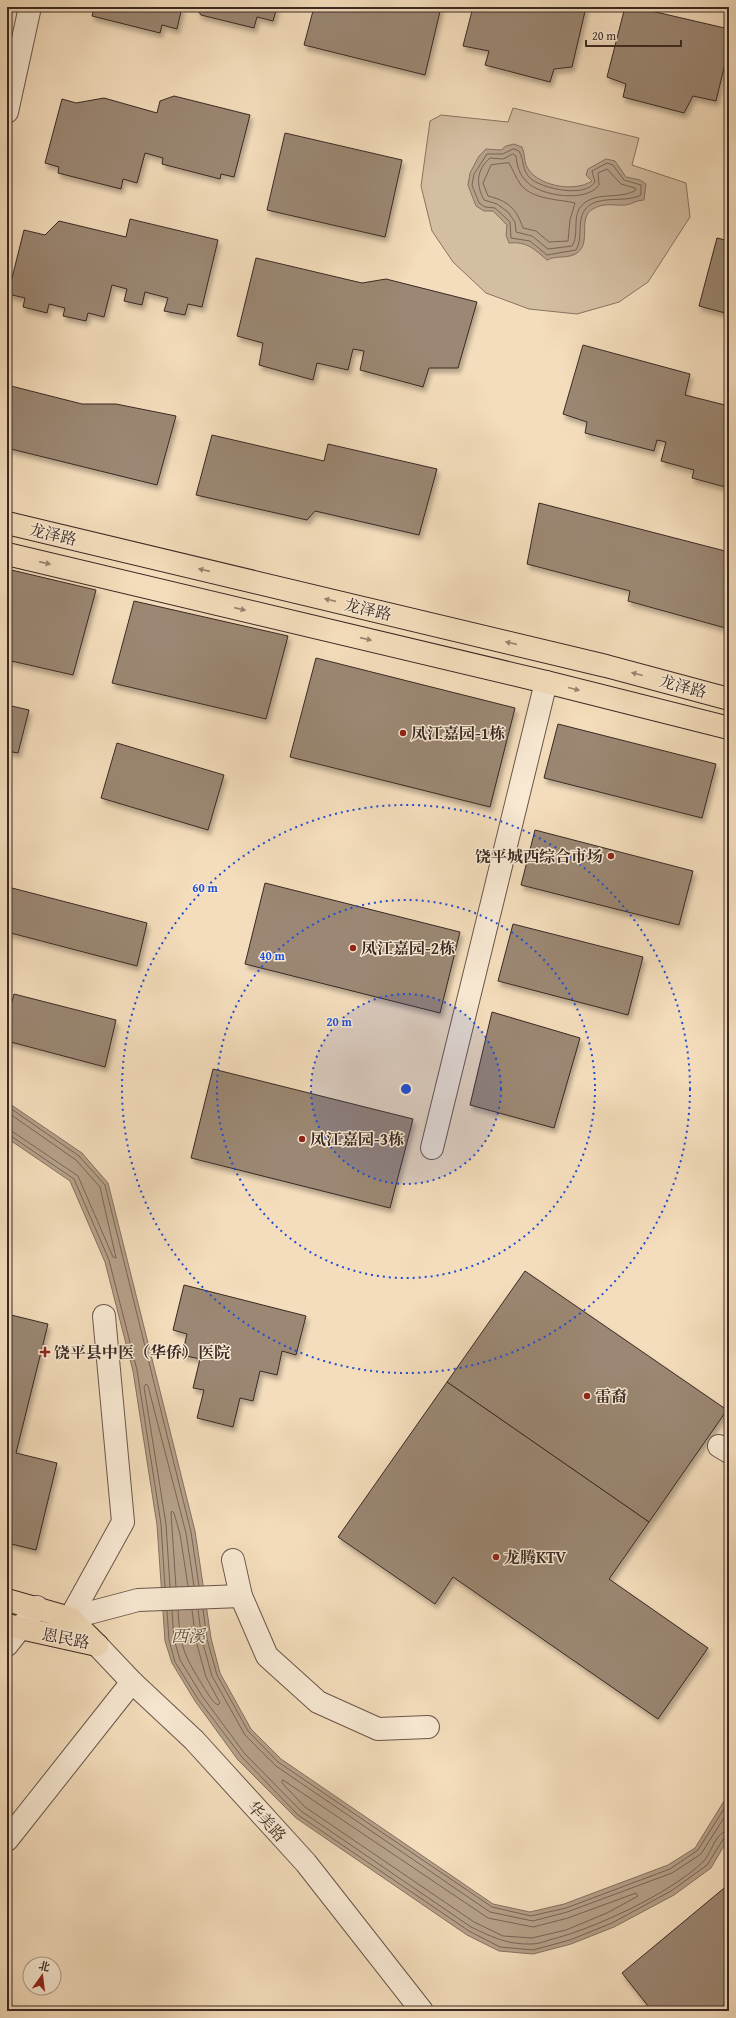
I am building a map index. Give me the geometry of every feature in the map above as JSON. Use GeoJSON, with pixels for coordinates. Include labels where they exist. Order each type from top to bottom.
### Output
{"type":"FeatureCollection","features":[{"type":"Feature","properties":{"kind":"main road","name":"龙泽路"},"geometry":{"type":"LineString","coordinates":[[7,523],[606,666],[729,699]]}},
{"type":"Feature","properties":{"kind":"main road","name":"龙泽路"},"geometry":{"type":"LineString","coordinates":[[7,554],[546,682],[729,728]]}},
{"type":"Feature","properties":{"kind":"main road","name":"恩民路"},"geometry":{"type":"LineString","coordinates":[[7,1600],[37,1607],[70,1618],[97,1645]]}},
{"type":"Feature","properties":{"kind":"main road","name":"恩民路"},"geometry":{"type":"LineString","coordinates":[[11,1633],[97,1645]]}},
{"type":"Feature","properties":{"kind":"street"},"geometry":{"type":"LineString","coordinates":[[7,112],[30,7]]}},
{"type":"Feature","properties":{"kind":"street"},"geometry":{"type":"LineString","coordinates":[[432,1148],[546,682]]}},
{"type":"Feature","properties":{"kind":"street"},"geometry":{"type":"LineString","coordinates":[[70,1618],[123,1522],[104,1316]]}},
{"type":"Feature","properties":{"kind":"street"},"geometry":{"type":"LineString","coordinates":[[233,1560],[241,1596],[267,1656],[318,1702],[378,1729],[428,1727]]}},
{"type":"Feature","properties":{"kind":"street"},"geometry":{"type":"LineString","coordinates":[[70,1618],[138,1600],[241,1596]]}},
{"type":"Feature","properties":{"kind":"street"},"geometry":{"type":"LineString","coordinates":[[11,1633],[37,1607]]}},
{"type":"Feature","properties":{"kind":"street","name":"华美路"},"geometry":{"type":"LineString","coordinates":[[97,1645],[132,1682],[194,1740],[306,1863],[422,2011]]}},
{"type":"Feature","properties":{"kind":"street"},"geometry":{"type":"LineString","coordinates":[[7,1840],[132,1682]]}},
{"type":"Feature","properties":{"kind":"shaded area"},"geometry":{"type":"Polygon","coordinates":[[[513,108],[639,138],[632,165],[686,183],[690,217],[648,282],[619,302],[577,314],[529,309],[486,293],[453,262],[432,231],[421,186],[430,121],[441,115],[508,122],[513,108]]]}},
{"type":"Feature","properties":{"kind":"water"},"geometry":{"type":"Polygon","coordinates":[[[514,144],[522,147],[526,165],[538,178],[546,182],[566,187],[584,185],[592,181],[586,175],[588,169],[606,159],[615,161],[626,177],[640,180],[646,184],[644,200],[626,205],[609,205],[593,209],[588,213],[586,218],[584,243],[581,249],[574,255],[547,260],[534,249],[526,245],[521,243],[509,243],[506,235],[507,225],[493,211],[484,211],[476,206],[468,185],[470,173],[479,156],[486,149],[501,150],[506,146],[514,144]]]}},
{"type":"Feature","properties":{"kind":"water","name":"西溪"},"geometry":{"type":"Polygon","coordinates":[[[7,1102],[82,1153],[108,1183],[195,1531],[211,1638],[220,1673],[251,1729],[281,1759],[493,1904],[530,1912],[564,1904],[668,1865],[695,1848],[729,1793],[729,1837],[711,1868],[674,1895],[614,1927],[571,1944],[533,1954],[499,1951],[467,1935],[296,1818],[238,1760],[195,1701],[172,1663],[165,1641],[157,1525],[133,1371],[105,1262],[70,1181],[7,1138],[7,1102]]]}},
{"type":"Feature","properties":{"kind":"building"},"geometry":{"type":"Polygon","coordinates":[[[94,7],[182,7],[177,29],[162,25],[160,33],[92,16],[94,7]]]}},
{"type":"Feature","properties":{"kind":"building"},"geometry":{"type":"Polygon","coordinates":[[[196,7],[277,7],[273,21],[257,17],[254,28],[201,15],[196,7]]]}},
{"type":"Feature","properties":{"kind":"building"},"geometry":{"type":"Polygon","coordinates":[[[314,7],[441,7],[425,75],[304,45],[314,7]]]}},
{"type":"Feature","properties":{"kind":"building"},"geometry":{"type":"Polygon","coordinates":[[[473,7],[586,7],[572,67],[554,69],[550,82],[485,65],[489,51],[463,46],[473,7]]]}},
{"type":"Feature","properties":{"kind":"building"},"geometry":{"type":"Polygon","coordinates":[[[625,7],[634,7],[729,29],[729,47],[716,101],[693,96],[684,113],[623,97],[626,84],[607,77],[625,7]]]}},
{"type":"Feature","properties":{"kind":"building"},"geometry":{"type":"Polygon","coordinates":[[[174,96],[250,115],[234,177],[221,174],[220,179],[162,164],[163,158],[145,153],[137,183],[123,179],[121,189],[58,173],[59,167],[45,163],[62,99],[76,103],[104,98],[157,113],[160,101],[174,96]]]}},
{"type":"Feature","properties":{"kind":"building"},"geometry":{"type":"Polygon","coordinates":[[[285,133],[402,160],[385,237],[267,210],[285,133]]]}},
{"type":"Feature","properties":{"kind":"building"},"geometry":{"type":"Polygon","coordinates":[[[130,219],[218,240],[202,307],[188,304],[185,315],[164,311],[168,298],[145,292],[142,305],[124,301],[127,289],[112,285],[104,317],[88,313],[86,321],[63,316],[65,308],[49,304],[47,313],[23,307],[25,298],[8,294],[24,230],[45,235],[59,221],[126,237],[130,219]]]}},
{"type":"Feature","properties":{"kind":"building"},"geometry":{"type":"Polygon","coordinates":[[[717,238],[729,241],[729,314],[699,306],[717,238]]]}},
{"type":"Feature","properties":{"kind":"building"},"geometry":{"type":"Polygon","coordinates":[[[256,258],[362,283],[386,279],[477,302],[458,368],[429,368],[423,387],[360,370],[364,351],[353,349],[348,370],[317,363],[313,380],[259,365],[263,343],[237,336],[256,258]]]}},
{"type":"Feature","properties":{"kind":"building"},"geometry":{"type":"Polygon","coordinates":[[[583,345],[690,374],[685,395],[729,406],[729,488],[692,478],[694,470],[661,461],[666,442],[657,440],[654,451],[585,433],[587,422],[563,414],[583,345]]]}},
{"type":"Feature","properties":{"kind":"building"},"geometry":{"type":"Polygon","coordinates":[[[7,385],[82,404],[116,404],[176,416],[157,485],[7,448],[7,385]]]}},
{"type":"Feature","properties":{"kind":"building"},"geometry":{"type":"Polygon","coordinates":[[[212,435],[324,461],[328,444],[437,469],[419,535],[315,511],[307,520],[196,495],[212,435]]]}},
{"type":"Feature","properties":{"kind":"building"},"geometry":{"type":"Polygon","coordinates":[[[539,503],[729,552],[729,629],[628,601],[630,591],[527,564],[539,503]]]}},
{"type":"Feature","properties":{"kind":"building"},"geometry":{"type":"Polygon","coordinates":[[[7,569],[96,590],[73,675],[7,660],[7,569]]]}},
{"type":"Feature","properties":{"kind":"building"},"geometry":{"type":"Polygon","coordinates":[[[134,601],[288,636],[266,719],[112,683],[134,601]]]}},
{"type":"Feature","properties":{"kind":"building","name":"凤江嘉园-1栋"},"geometry":{"type":"Polygon","coordinates":[[[316,658],[515,708],[490,807],[290,757],[316,658]]]}},
{"type":"Feature","properties":{"kind":"building"},"geometry":{"type":"Polygon","coordinates":[[[7,705],[29,710],[18,753],[7,751],[7,705]]]}},
{"type":"Feature","properties":{"kind":"building"},"geometry":{"type":"Polygon","coordinates":[[[558,724],[716,764],[702,818],[544,778],[558,724]]]}},
{"type":"Feature","properties":{"kind":"building"},"geometry":{"type":"Polygon","coordinates":[[[117,743],[224,775],[208,830],[101,798],[117,743]]]}},
{"type":"Feature","properties":{"kind":"building"},"geometry":{"type":"Polygon","coordinates":[[[535,830],[693,871],[679,925],[521,885],[535,830]]]}},
{"type":"Feature","properties":{"kind":"building","name":"凤江嘉园-2栋"},"geometry":{"type":"Polygon","coordinates":[[[265,883],[460,932],[440,1013],[245,964],[265,883]]]}},
{"type":"Feature","properties":{"kind":"building"},"geometry":{"type":"Polygon","coordinates":[[[12,888],[147,923],[137,966],[7,932],[7,906],[12,888]]]}},
{"type":"Feature","properties":{"kind":"building"},"geometry":{"type":"Polygon","coordinates":[[[513,924],[643,957],[628,1015],[498,981],[513,924]]]}},
{"type":"Feature","properties":{"kind":"building"},"geometry":{"type":"Polygon","coordinates":[[[14,994],[116,1020],[105,1067],[7,1041],[7,1020],[14,994]]]}},
{"type":"Feature","properties":{"kind":"building"},"geometry":{"type":"Polygon","coordinates":[[[492,1012],[580,1038],[554,1128],[470,1105],[492,1012]]]}},
{"type":"Feature","properties":{"kind":"building","name":"凤江嘉园-3栋"},"geometry":{"type":"Polygon","coordinates":[[[213,1069],[413,1119],[390,1208],[191,1158],[213,1069]]]}},
{"type":"Feature","properties":{"kind":"building","name":"雷裔"},"geometry":{"type":"Polygon","coordinates":[[[525,1271],[727,1410],[649,1522],[447,1382],[525,1271]]]}},
{"type":"Feature","properties":{"kind":"building"},"geometry":{"type":"Polygon","coordinates":[[[184,1285],[306,1316],[296,1355],[282,1351],[277,1375],[260,1371],[253,1401],[240,1398],[233,1427],[197,1418],[204,1390],[193,1388],[200,1359],[182,1355],[187,1334],[173,1330],[184,1285]]]}},
{"type":"Feature","properties":{"kind":"building"},"geometry":{"type":"Polygon","coordinates":[[[7,1314],[48,1324],[16,1453],[57,1463],[36,1550],[7,1543],[7,1314]]]}},
{"type":"Feature","properties":{"kind":"building","name":"龙腾KTV"},"geometry":{"type":"Polygon","coordinates":[[[447,1382],[649,1522],[609,1579],[708,1648],[658,1719],[453,1577],[435,1604],[338,1537],[447,1382]]]}},
{"type":"Feature","properties":{"kind":"building"},"geometry":{"type":"Polygon","coordinates":[[[729,1884],[729,2002],[715,2011],[652,2011],[622,1973],[729,1884]]]}},
{"type":"Feature","properties":{"kind":"place","name":"凤江嘉园-1栋"},"geometry":{"type":"Point","coordinates":[403,733]}},
{"type":"Feature","properties":{"kind":"place","name":"饶平城西综合市场"},"geometry":{"type":"Point","coordinates":[611,856]}},
{"type":"Feature","properties":{"kind":"place","name":"凤江嘉园-2栋"},"geometry":{"type":"Point","coordinates":[353,948]}},
{"type":"Feature","properties":{"kind":"place","name":"凤江嘉园-3栋"},"geometry":{"type":"Point","coordinates":[302,1139]}},
{"type":"Feature","properties":{"kind":"place","name":"饶平县中医（华侨）医院"},"geometry":{"type":"Point","coordinates":[45,1352]}},
{"type":"Feature","properties":{"kind":"place","name":"雷裔"},"geometry":{"type":"Point","coordinates":[587,1396]}},
{"type":"Feature","properties":{"kind":"place","name":"龙腾KTV"},"geometry":{"type":"Point","coordinates":[496,1557]}}]}
